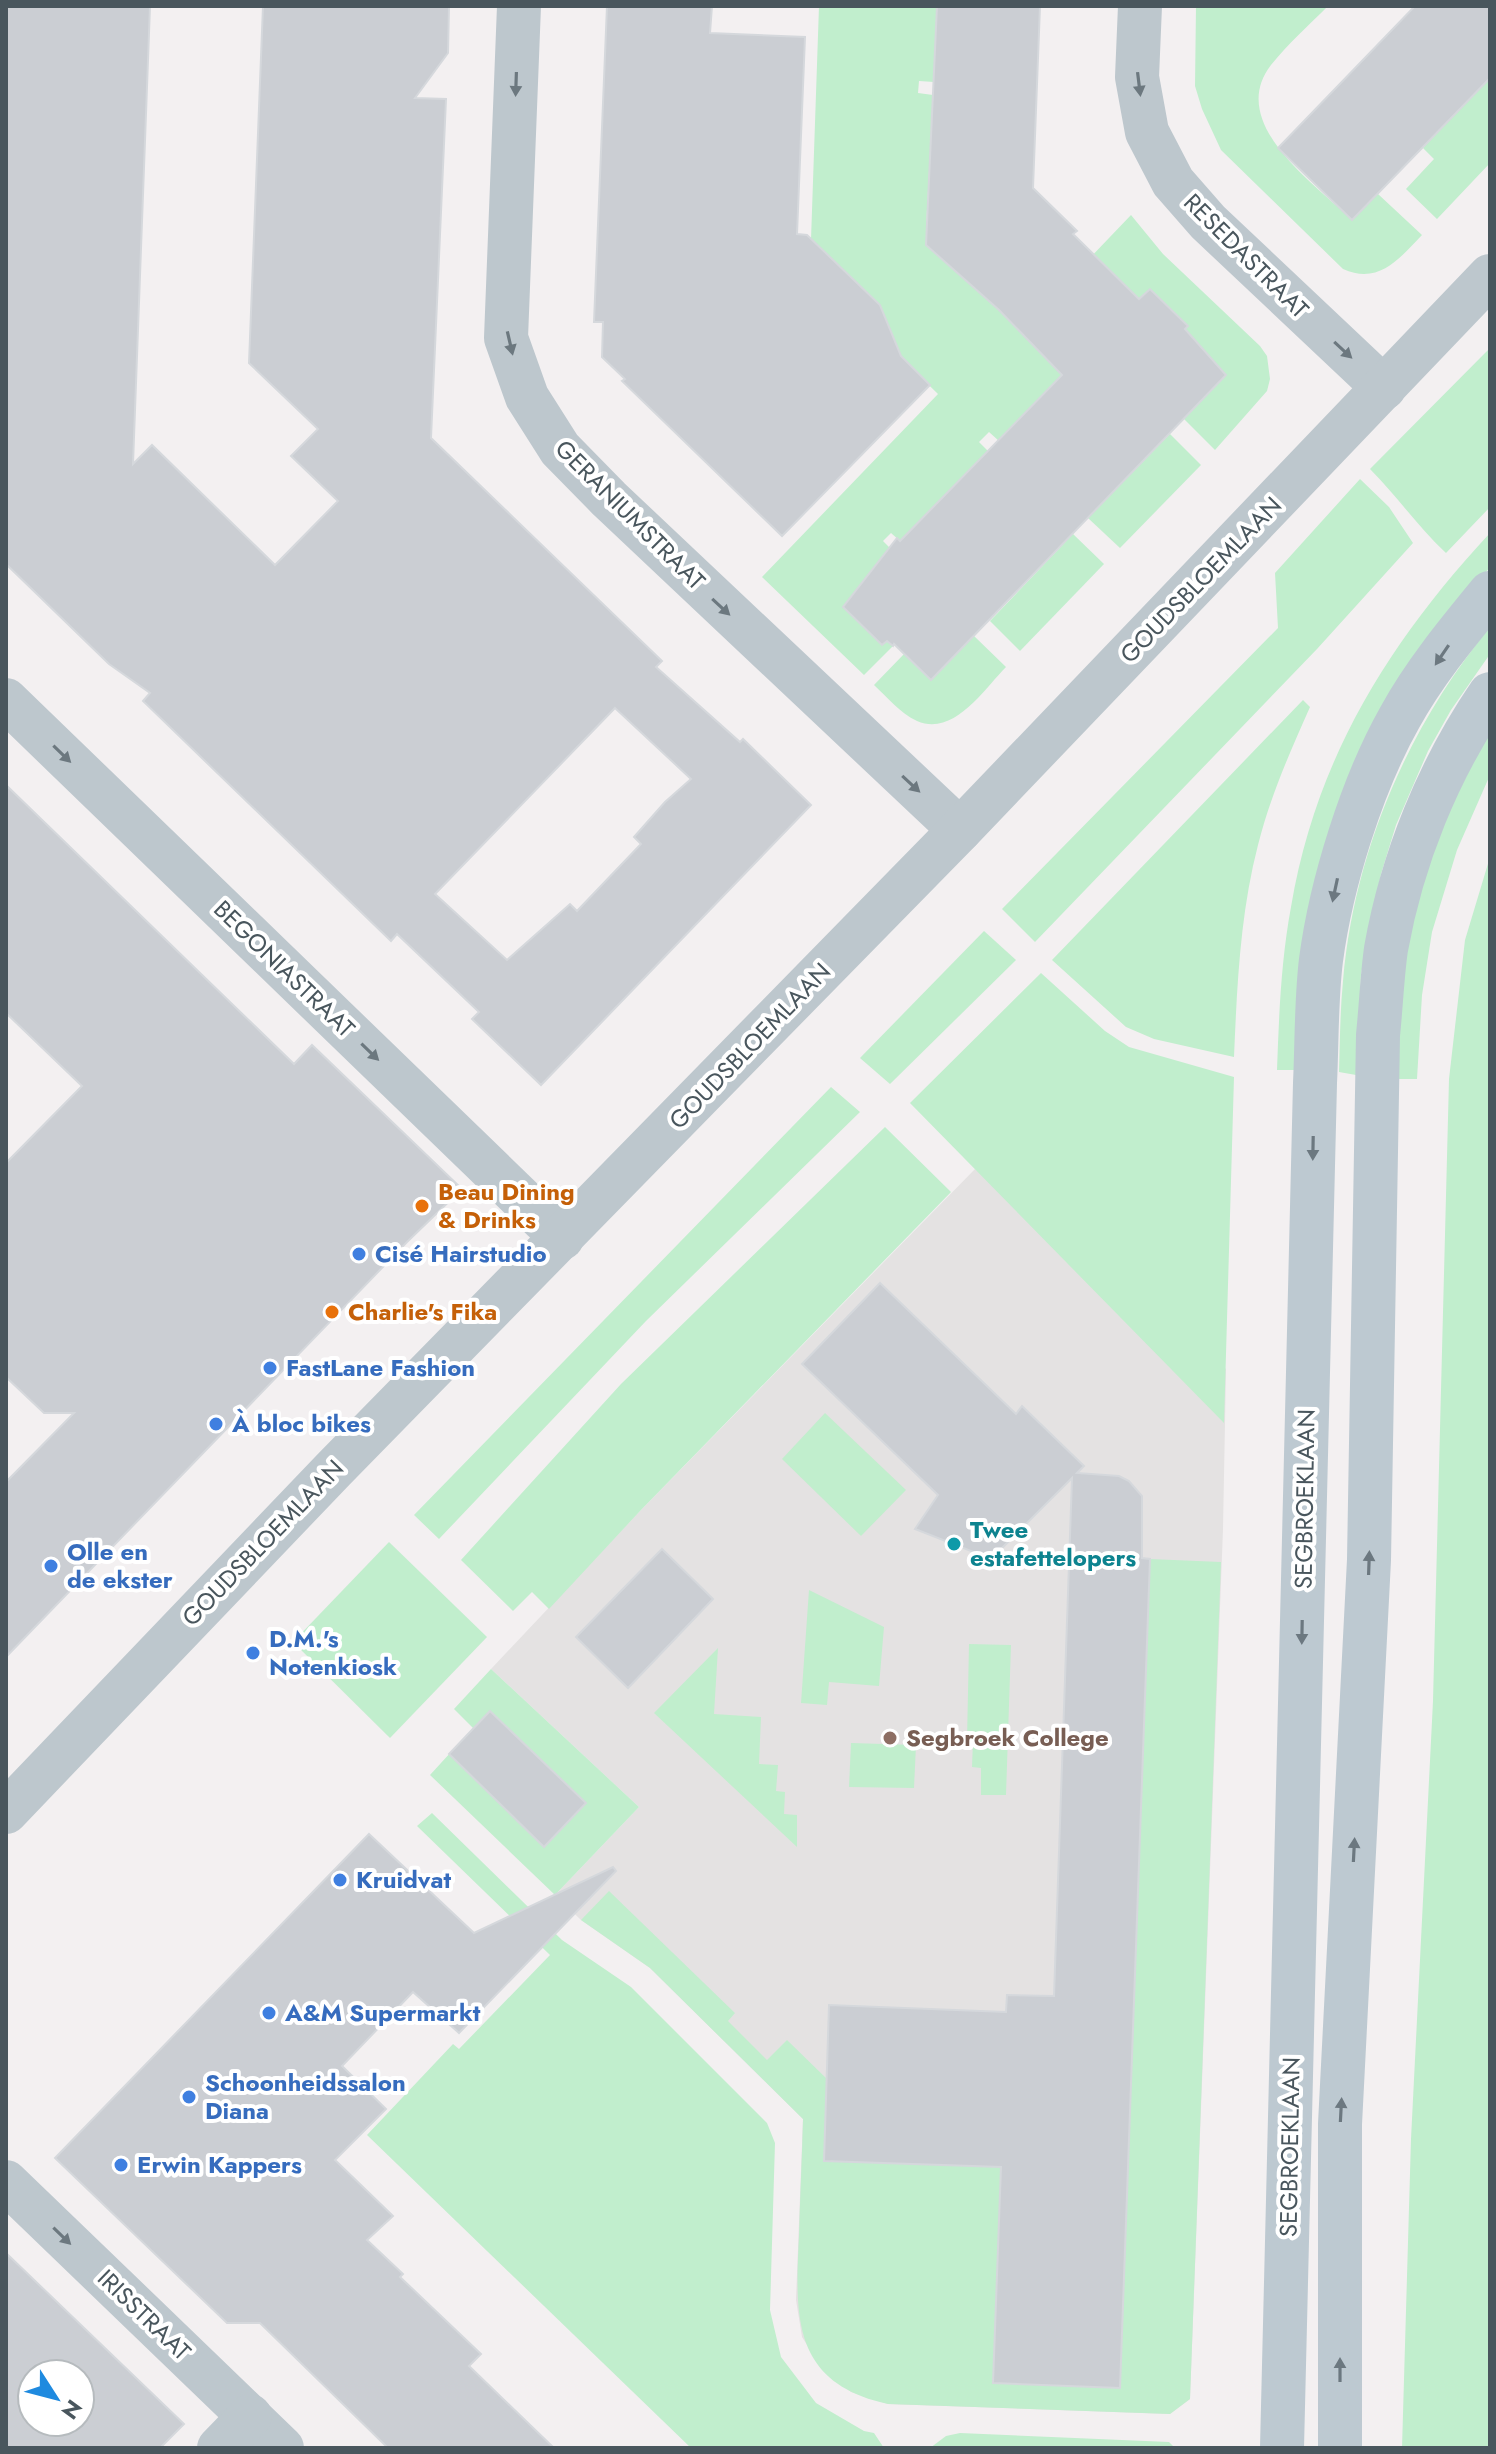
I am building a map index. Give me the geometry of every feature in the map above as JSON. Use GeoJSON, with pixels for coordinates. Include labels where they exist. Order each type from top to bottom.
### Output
{"type":"FeatureCollection","features":[{"type":"Feature","properties":{"kind":"main road","name":"SEGBROEKLAAN"},"geometry":{"type":"LineString","coordinates":[[1282,2448],[1315,1083],[1321,961],[1338,877],[1363,799],[1400,717],[1458,632],[1490,593]]}},
{"type":"Feature","properties":{"kind":"main road","name":"SEGBROEKLAAN"},"geometry":{"type":"LineString","coordinates":[[1340,2448],[1340,2124],[1369,1560],[1378,1035],[1386,950],[1404,875],[1430,801],[1473,718],[1490,694]]}},
{"type":"Feature","properties":{"kind":"street","name":"GERANIUMSTRAAT"},"geometry":{"type":"LineString","coordinates":[[519,6],[506,338],[527,397],[560,449],[609,499],[960,830]]}},
{"type":"Feature","properties":{"kind":"street","name":"RESEDASTRAAT"},"geometry":{"type":"LineString","coordinates":[[1140,6],[1137,77],[1147,132],[1173,182],[1208,222],[1384,388]]}},
{"type":"Feature","properties":{"kind":"street","name":"GOUDSBLOEMLAAN"},"geometry":{"type":"LineString","coordinates":[[6,1812],[302,1502],[960,830],[1490,276]]}},
{"type":"Feature","properties":{"kind":"street","name":"BEGONIASTRAAT"},"geometry":{"type":"LineString","coordinates":[[6,700],[562,1238]]}},
{"type":"Feature","properties":{"kind":"street","name":"IRISSTRAAT"},"geometry":{"type":"LineString","coordinates":[[6,2182],[282,2448]]}},
{"type":"Feature","properties":{"kind":"street"},"geometry":{"type":"LineString","coordinates":[[219,2448],[250,2416]]}},
{"type":"Feature","properties":{"kind":"shaded area","name":"Segbroek College"},"geometry":{"type":"Polygon","coordinates":[[[975,1169],[1226,1369],[1223,1529],[1190,2399],[1170,2414],[888,2404],[851,2392],[823,2370],[802,2337],[796,2300],[803,2119],[650,1968],[581,1920],[555,1895],[639,1807],[491,1669],[641,1510],[975,1169]]]}},
{"type":"Feature","properties":{"kind":"green space"},"geometry":{"type":"Polygon","coordinates":[[[819,6],[937,6],[934,82],[919,81],[918,93],[933,95],[926,228],[935,236],[926,245],[938,256],[947,246],[1020,331],[1131,215],[1163,254],[1260,346],[1267,356],[1270,379],[1267,391],[1215,450],[1184,419],[1226,375],[1187,337],[1184,331],[1188,326],[1086,350],[999,441],[989,432],[979,442],[988,451],[900,541],[891,533],[883,541],[892,550],[843,607],[882,645],[887,641],[893,646],[864,675],[762,577],[938,394],[810,269],[819,6]]]}},
{"type":"Feature","properties":{"kind":"green space"},"geometry":{"type":"Polygon","coordinates":[[[1196,6],[1328,6],[1271,65],[1260,87],[1259,109],[1267,130],[1281,151],[1352,220],[1378,194],[1422,235],[1396,261],[1378,272],[1367,274],[1343,269],[1221,150],[1195,86],[1196,6]]]}},
{"type":"Feature","properties":{"kind":"green space"},"geometry":{"type":"Polygon","coordinates":[[[1490,78],[1490,163],[1437,219],[1406,189],[1434,159],[1423,148],[1490,78]]]}},
{"type":"Feature","properties":{"kind":"green space"},"geometry":{"type":"Polygon","coordinates":[[[1490,348],[1490,507],[1446,553],[1370,469],[1490,348]]]}},
{"type":"Feature","properties":{"kind":"green space"},"geometry":{"type":"Polygon","coordinates":[[[1170,434],[1201,465],[1120,548],[1088,518],[1170,434]]]}},
{"type":"Feature","properties":{"kind":"green space"},"geometry":{"type":"Polygon","coordinates":[[[1360,479],[1389,507],[1413,543],[1317,649],[1035,942],[1002,909],[1278,628],[1275,573],[1360,479]]]}},
{"type":"Feature","properties":{"kind":"green space"},"geometry":{"type":"Polygon","coordinates":[[[1490,533],[1490,567],[1415,660],[1299,1070],[1277,1070],[1281,988],[1291,907],[1318,801],[1338,752],[1389,660],[1453,574],[1490,533]]]}},
{"type":"Feature","properties":{"kind":"green space"},"geometry":{"type":"Polygon","coordinates":[[[1073,534],[1104,564],[1020,651],[990,621],[1073,534]]]}},
{"type":"Feature","properties":{"kind":"green space"},"geometry":{"type":"Polygon","coordinates":[[[1490,627],[1490,654],[1451,710],[1428,751],[1396,825],[1381,874],[1361,974],[1356,1075],[1339,1072],[1342,992],[1349,933],[1373,839],[1410,749],[1434,706],[1490,627]]]}},
{"type":"Feature","properties":{"kind":"green space"},"geometry":{"type":"Polygon","coordinates":[[[974,636],[1006,667],[956,717],[931,724],[917,721],[874,685],[904,654],[931,680],[974,636]]]}},
{"type":"Feature","properties":{"kind":"green space"},"geometry":{"type":"Polygon","coordinates":[[[1303,700],[1310,707],[1274,792],[1252,871],[1240,951],[1234,1057],[1154,1039],[1126,1027],[1052,960],[1303,700]]]}},
{"type":"Feature","properties":{"kind":"green space"},"geometry":{"type":"Polygon","coordinates":[[[1490,730],[1490,775],[1457,850],[1432,932],[1422,995],[1417,1079],[1395,1079],[1404,970],[1420,889],[1441,829],[1490,730]]]}},
{"type":"Feature","properties":{"kind":"green space"},"geometry":{"type":"Polygon","coordinates":[[[1490,857],[1490,2448],[1402,2448],[1411,2139],[1433,1701],[1449,1079],[1465,940],[1490,857]]]}},
{"type":"Feature","properties":{"kind":"green space"},"geometry":{"type":"Polygon","coordinates":[[[984,931],[1016,960],[890,1084],[860,1058],[984,931]]]}},
{"type":"Feature","properties":{"kind":"green space"},"geometry":{"type":"Polygon","coordinates":[[[1041,973],[1105,1031],[1129,1047],[1234,1077],[1224,1423],[910,1103],[1041,973]]]}},
{"type":"Feature","properties":{"kind":"green space"},"geometry":{"type":"Polygon","coordinates":[[[831,1087],[860,1112],[646,1321],[439,1539],[414,1515],[831,1087]]]}},
{"type":"Feature","properties":{"kind":"green space"},"geometry":{"type":"Polygon","coordinates":[[[885,1127],[951,1192],[641,1510],[549,1609],[532,1592],[513,1611],[461,1560],[621,1384],[885,1127]]]}},
{"type":"Feature","properties":{"kind":"green space"},"geometry":{"type":"Polygon","coordinates":[[[825,1413],[906,1490],[861,1536],[782,1459],[825,1413]]]}},
{"type":"Feature","properties":{"kind":"green space"},"geometry":{"type":"Polygon","coordinates":[[[389,1542],[487,1637],[390,1738],[293,1642],[389,1542]]]}},
{"type":"Feature","properties":{"kind":"green space"},"geometry":{"type":"Polygon","coordinates":[[[1150,1559],[1221,1562],[1190,2399],[1170,2414],[888,2404],[856,2394],[833,2380],[817,2363],[806,2342],[800,2319],[798,2266],[803,2119],[650,1968],[581,1920],[609,1891],[735,2013],[728,2021],[767,2060],[787,2040],[827,2079],[824,2161],[1001,2167],[993,2383],[1120,2388],[1150,1559]]]}},
{"type":"Feature","properties":{"kind":"green space"},"geometry":{"type":"Polygon","coordinates":[[[809,1590],[884,1627],[879,1686],[829,1682],[827,1705],[801,1703],[809,1590]]]}},
{"type":"Feature","properties":{"kind":"green space"},"geometry":{"type":"Polygon","coordinates":[[[969,1644],[1011,1645],[1006,1795],[981,1795],[981,1768],[972,1767],[973,1741],[967,1740],[969,1644]]]}},
{"type":"Feature","properties":{"kind":"green space"},"geometry":{"type":"Polygon","coordinates":[[[718,1648],[714,1714],[761,1717],[759,1764],[778,1765],[776,1791],[785,1792],[784,1814],[797,1815],[797,1847],[654,1713],[718,1648]]]}},
{"type":"Feature","properties":{"kind":"green space"},"geometry":{"type":"Polygon","coordinates":[[[491,1669],[639,1807],[555,1895],[430,1775],[473,1728],[454,1709],[491,1669]]]}},
{"type":"Feature","properties":{"kind":"green space"},"geometry":{"type":"Polygon","coordinates":[[[851,1743],[916,1745],[914,1788],[849,1787],[851,1743]]]}},
{"type":"Feature","properties":{"kind":"green space"},"geometry":{"type":"Polygon","coordinates":[[[432,1813],[562,1940],[631,1987],[767,2123],[775,2143],[770,2310],[781,2357],[816,2403],[864,2431],[874,2433],[884,2448],[691,2448],[367,2135],[453,2044],[459,2049],[550,1955],[417,1826],[432,1813]]]}},
{"type":"Feature","properties":{"kind":"green space"},"geometry":{"type":"Polygon","coordinates":[[[960,2433],[1169,2442],[1175,2448],[930,2448],[946,2436],[960,2433]]]}},
{"type":"Feature","properties":{"kind":"building"},"geometry":{"type":"Polygon","coordinates":[[[6,6],[150,6],[133,464],[152,445],[275,565],[338,501],[291,456],[318,429],[249,363],[263,6],[449,6],[448,53],[415,98],[446,99],[431,438],[662,661],[656,667],[740,742],[743,739],[811,805],[541,1085],[472,1019],[479,1012],[397,934],[391,941],[143,701],[150,693],[109,664],[6,564],[6,6]],[[615,708],[435,894],[507,960],[570,904],[577,911],[641,844],[634,837],[665,802],[691,779],[615,708]]]}},
{"type":"Feature","properties":{"kind":"building"},"geometry":{"type":"Polygon","coordinates":[[[607,6],[712,6],[710,33],[805,37],[797,234],[807,235],[880,305],[901,356],[930,385],[782,536],[622,381],[625,379],[602,357],[603,322],[594,322],[607,6]]]}},
{"type":"Feature","properties":{"kind":"building"},"geometry":{"type":"Polygon","coordinates":[[[937,6],[1040,6],[1033,188],[1077,231],[1073,234],[1139,299],[1150,289],[1188,326],[1185,329],[1226,375],[931,680],[894,644],[887,641],[882,645],[843,607],[897,538],[900,541],[1062,375],[999,310],[926,245],[937,6]]]}},
{"type":"Feature","properties":{"kind":"building"},"geometry":{"type":"Polygon","coordinates":[[[1415,6],[1490,6],[1490,78],[1352,220],[1278,148],[1415,6]]]}},
{"type":"Feature","properties":{"kind":"building"},"geometry":{"type":"Polygon","coordinates":[[[6,785],[294,1064],[312,1045],[462,1189],[407,1242],[6,1657],[6,1482],[74,1413],[44,1413],[6,1377],[6,1163],[82,1086],[6,1013],[6,785]]]}},
{"type":"Feature","properties":{"kind":"building"},"geometry":{"type":"Polygon","coordinates":[[[880,1283],[1016,1414],[1022,1406],[1084,1466],[1077,1473],[1119,1476],[1129,1481],[1142,1496],[1142,1558],[1150,1559],[1120,2388],[993,2383],[1001,2167],[824,2161],[829,2005],[1006,2012],[1007,1995],[1054,1996],[1072,1478],[1001,1549],[981,1555],[915,1529],[938,1495],[802,1364],[880,1283]]]}},
{"type":"Feature","properties":{"kind":"building"},"geometry":{"type":"Polygon","coordinates":[[[662,1549],[713,1599],[628,1688],[576,1637],[662,1549]]]}},
{"type":"Feature","properties":{"kind":"building"},"geometry":{"type":"Polygon","coordinates":[[[490,1711],[586,1803],[544,1847],[449,1754],[490,1711]]]}},
{"type":"Feature","properties":{"kind":"building"},"geometry":{"type":"Polygon","coordinates":[[[369,1834],[474,1933],[613,1867],[616,1871],[459,2033],[413,1992],[342,2066],[386,2109],[335,2160],[393,2216],[367,2240],[403,2274],[400,2277],[481,2354],[469,2366],[554,2448],[388,2448],[260,2323],[227,2323],[55,2158],[369,1834]]]}},
{"type":"Feature","properties":{"kind":"building"},"geometry":{"type":"Polygon","coordinates":[[[6,2253],[184,2424],[160,2448],[6,2448],[6,2253]]]}},
{"type":"Feature","properties":{"kind":"place","name":"Beau Dining & Drinks"},"geometry":{"type":"Point","coordinates":[422,1206]}},
{"type":"Feature","properties":{"kind":"place","name":"Cisé Hairstudio"},"geometry":{"type":"Point","coordinates":[359,1254]}},
{"type":"Feature","properties":{"kind":"place","name":"Charlie's Fika"},"geometry":{"type":"Point","coordinates":[332,1312]}},
{"type":"Feature","properties":{"kind":"place","name":"FastLane Fashion"},"geometry":{"type":"Point","coordinates":[270,1368]}},
{"type":"Feature","properties":{"kind":"place","name":"À bloc bikes"},"geometry":{"type":"Point","coordinates":[216,1424]}},
{"type":"Feature","properties":{"kind":"place","name":"Twee estafettelopers"},"geometry":{"type":"Point","coordinates":[954,1544]}},
{"type":"Feature","properties":{"kind":"place","name":"Olle en de ekster"},"geometry":{"type":"Point","coordinates":[51,1566]}},
{"type":"Feature","properties":{"kind":"place","name":"D.M.'s Notenkiosk"},"geometry":{"type":"Point","coordinates":[253,1653]}},
{"type":"Feature","properties":{"kind":"place","name":"Segbroek College"},"geometry":{"type":"Point","coordinates":[890,1738]}},
{"type":"Feature","properties":{"kind":"place","name":"Kruidvat"},"geometry":{"type":"Point","coordinates":[340,1880]}},
{"type":"Feature","properties":{"kind":"place","name":"A&M Supermarkt"},"geometry":{"type":"Point","coordinates":[269,2013]}},
{"type":"Feature","properties":{"kind":"place","name":"Schoonheidssalon Diana"},"geometry":{"type":"Point","coordinates":[189,2097]}},
{"type":"Feature","properties":{"kind":"place","name":"Erwin Kappers"},"geometry":{"type":"Point","coordinates":[121,2165]}}]}
